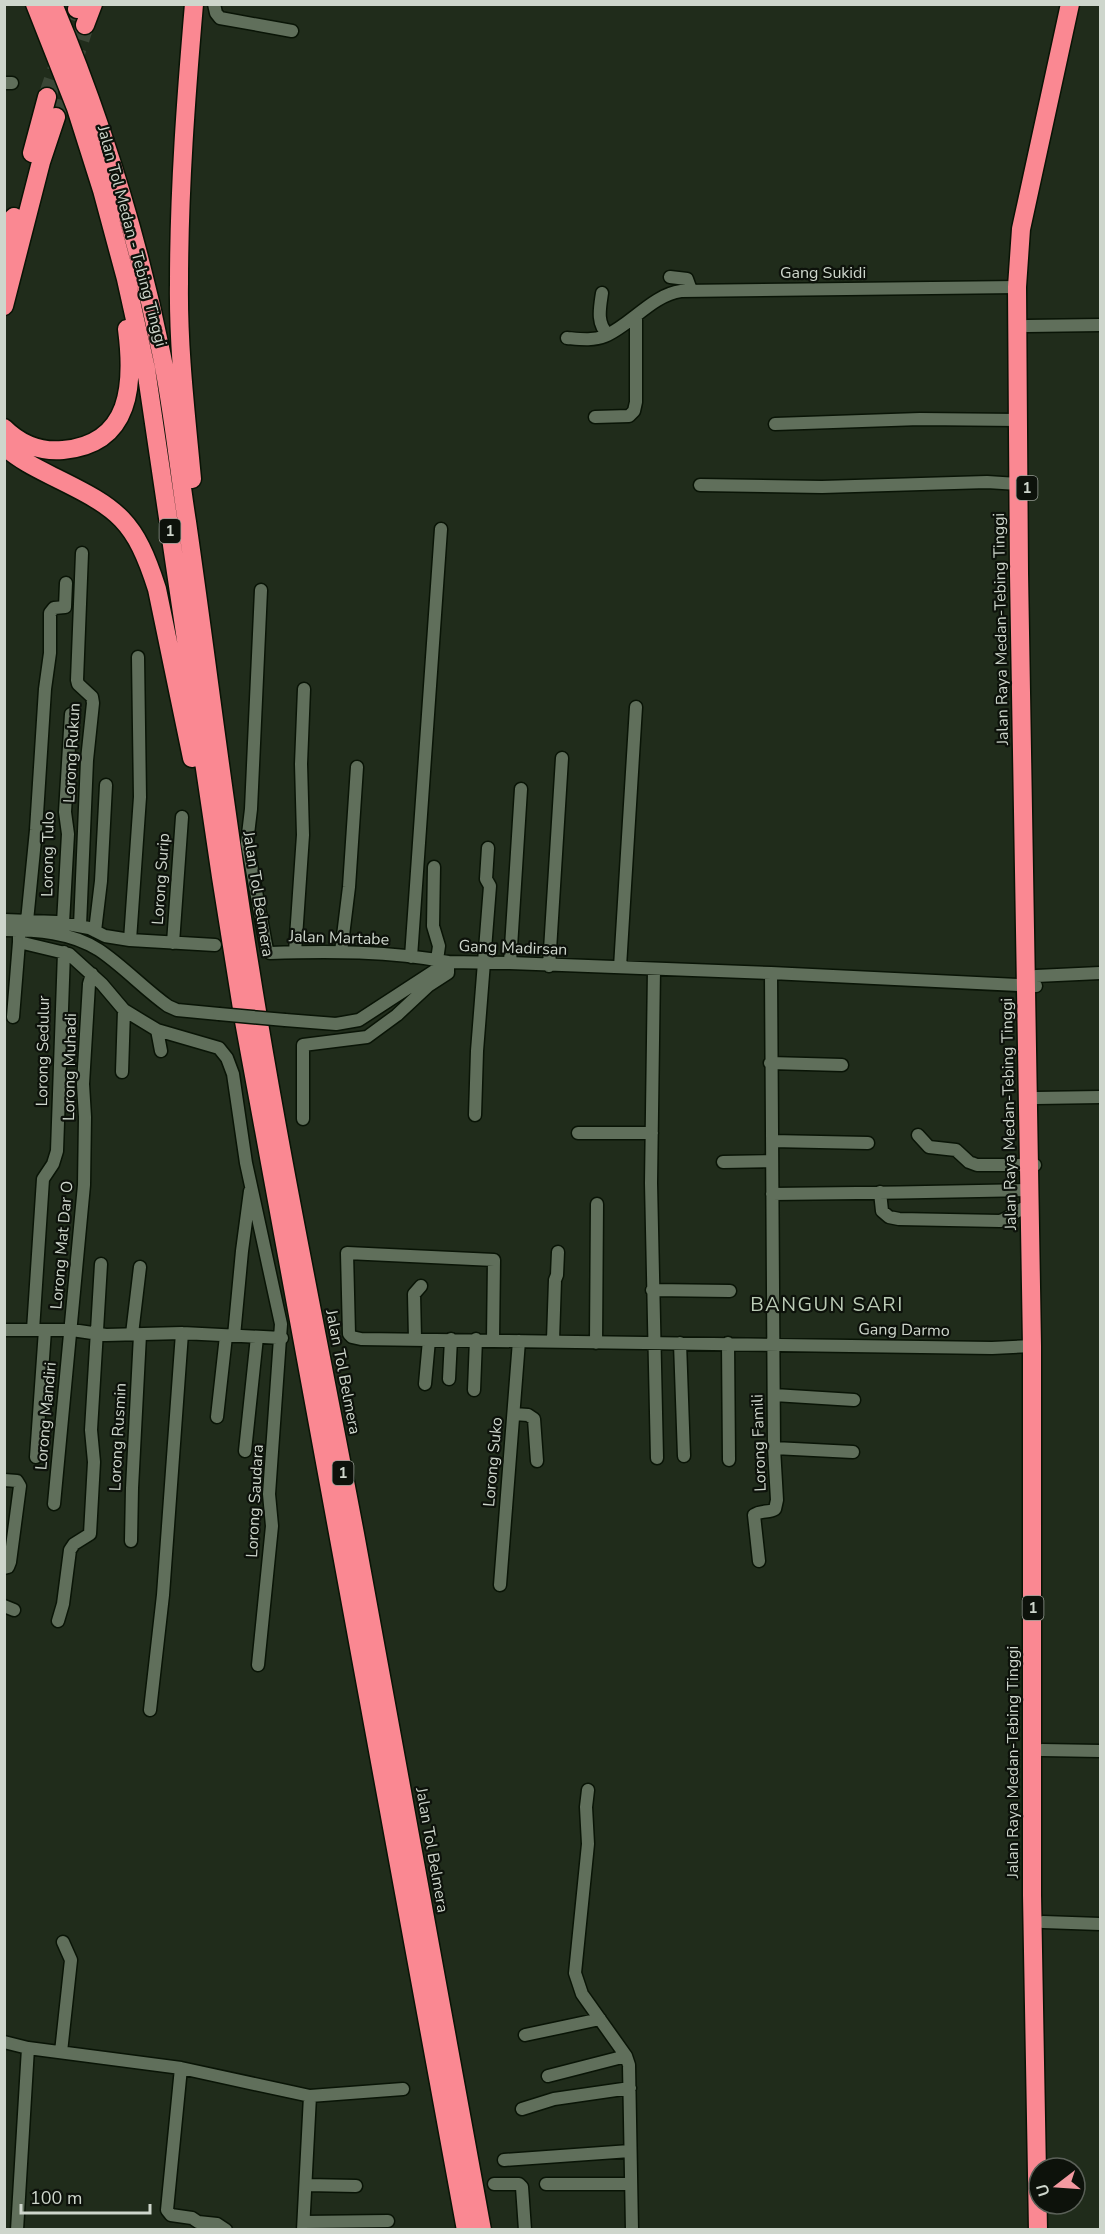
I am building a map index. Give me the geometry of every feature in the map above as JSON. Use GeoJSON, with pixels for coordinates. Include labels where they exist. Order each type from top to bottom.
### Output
{"type":"FeatureCollection","features":[{"type":"Feature","properties":{"kind":"highway","name":"Jalan Tol Medan - Tebing Tinggi"},"geometry":{"type":"LineString","coordinates":[[35,4],[76,108],[102,190],[126,279],[146,369],[221,877]]}},
{"type":"Feature","properties":{"kind":"highway","name":"Jalan Tol Medan - Tebing Tinggi"},"geometry":{"type":"LineString","coordinates":[[53,4],[113,167],[146,286],[163,357],[196,590]]}},
{"type":"Feature","properties":{"kind":"highway"},"geometry":{"type":"LineString","coordinates":[[194,4],[182,157],[178,284],[180,344],[194,510],[196,590]]}},
{"type":"Feature","properties":{"kind":"highway","name":"Jalan Raya Medan-Tebing Tinggi"},"geometry":{"type":"LineString","coordinates":[[1038,2229],[1032,1895],[1032,1346],[1029,1198],[1036,1098],[1018,484],[1017,287],[1021,229],[1070,4]]}},
{"type":"Feature","properties":{"kind":"highway","name":"Jalan Raya Medan-Tebing Tinggi"},"geometry":{"type":"LineString","coordinates":[[1046,2156],[1042,1922],[1042,1378],[1032,1165],[1033,983],[1027,288],[1031,238],[1045,160],[1081,4]]}},
{"type":"Feature","properties":{"kind":"highway"},"geometry":{"type":"LineString","coordinates":[[4,253],[47,97]]}},
{"type":"Feature","properties":{"kind":"highway"},"geometry":{"type":"LineString","coordinates":[[4,306],[41,162],[56,117]]}},
{"type":"Feature","properties":{"kind":"highway"},"geometry":{"type":"LineString","coordinates":[[4,428],[13,437],[33,446],[58,450],[71,449],[96,442],[117,422],[124,407],[131,376],[129,346],[124,304],[102,190]]}},
{"type":"Feature","properties":{"kind":"highway"},"geometry":{"type":"LineString","coordinates":[[4,446],[33,466],[106,504],[129,527],[143,550],[157,589],[205,822],[221,877]]}},
{"type":"Feature","properties":{"kind":"highway","name":"Jalan Tol Belmera"},"geometry":{"type":"LineString","coordinates":[[196,590],[222,787],[252,980],[303,1269],[355,1535],[482,2229]]}},
{"type":"Feature","properties":{"kind":"highway","name":"Jalan Tol Belmera"},"geometry":{"type":"LineString","coordinates":[[221,877],[253,1068],[466,2229]]}},
{"type":"Feature","properties":{"kind":"street"},"geometry":{"type":"LineString","coordinates":[[214,7],[220,18],[229,21],[292,31]]}},
{"type":"Feature","properties":{"kind":"street"},"geometry":{"type":"LineString","coordinates":[[670,277],[687,279],[691,290]]}},
{"type":"Feature","properties":{"kind":"street","name":"Gang Sukidi"},"geometry":{"type":"LineString","coordinates":[[608,334],[672,292],[1017,287]]}},
{"type":"Feature","properties":{"kind":"street"},"geometry":{"type":"LineString","coordinates":[[602,293],[601,323],[603,330],[608,334]]}},
{"type":"Feature","properties":{"kind":"street"},"geometry":{"type":"LineString","coordinates":[[595,417],[629,416],[634,411],[636,402],[636,316]]}},
{"type":"Feature","properties":{"kind":"street"},"geometry":{"type":"LineString","coordinates":[[1028,326],[1101,325]]}},
{"type":"Feature","properties":{"kind":"street"},"geometry":{"type":"LineString","coordinates":[[567,338],[597,338],[608,334]]}},
{"type":"Feature","properties":{"kind":"street"},"geometry":{"type":"LineString","coordinates":[[775,424],[920,419],[1018,420]]}},
{"type":"Feature","properties":{"kind":"street"},"geometry":{"type":"LineString","coordinates":[[700,485],[822,487],[987,482],[1018,484]]}},
{"type":"Feature","properties":{"kind":"street"},"geometry":{"type":"LineString","coordinates":[[411,957],[441,529]]}},
{"type":"Feature","properties":{"kind":"street","name":"Lorong Rukun"},"geometry":{"type":"LineString","coordinates":[[80,926],[87,760],[93,704],[92,697],[78,684],[77,680],[82,553]]}},
{"type":"Feature","properties":{"kind":"street"},"geometry":{"type":"LineString","coordinates":[[13,1017],[36,830],[45,689],[50,653],[50,613],[54,608],[65,607],[66,583]]}},
{"type":"Feature","properties":{"kind":"street","name":"Jalan Martabe"},"geometry":{"type":"LineString","coordinates":[[261,590],[251,809],[247,843],[267,950],[270,953],[341,952],[442,961]]}},
{"type":"Feature","properties":{"kind":"street"},"geometry":{"type":"LineString","coordinates":[[130,940],[140,796],[138,657]]}},
{"type":"Feature","properties":{"kind":"street"},"geometry":{"type":"LineString","coordinates":[[295,952],[303,844],[301,764],[304,688]]}},
{"type":"Feature","properties":{"kind":"street"},"geometry":{"type":"LineString","coordinates":[[620,967],[636,707]]}},
{"type":"Feature","properties":{"kind":"street","name":"Lorong Tulo"},"geometry":{"type":"LineString","coordinates":[[63,923],[68,834],[65,812],[70,714]]}},
{"type":"Feature","properties":{"kind":"street"},"geometry":{"type":"LineString","coordinates":[[549,966],[562,758]]}},
{"type":"Feature","properties":{"kind":"street"},"geometry":{"type":"LineString","coordinates":[[341,952],[349,887],[357,767]]}},
{"type":"Feature","properties":{"kind":"street"},"geometry":{"type":"LineString","coordinates":[[95,930],[101,881],[106,785]]}},
{"type":"Feature","properties":{"kind":"street"},"geometry":{"type":"LineString","coordinates":[[510,963],[521,789]]}},
{"type":"Feature","properties":{"kind":"street","name":"Lorong Surip"},"geometry":{"type":"LineString","coordinates":[[173,943],[182,817]]}},
{"type":"Feature","properties":{"kind":"street"},"geometry":{"type":"LineString","coordinates":[[475,1115],[477,1051],[490,886],[486,879],[488,848]]}},
{"type":"Feature","properties":{"kind":"street"},"geometry":{"type":"LineString","coordinates":[[303,1119],[303,1045],[367,1037],[397,1015],[428,986],[448,973],[442,961],[433,926],[434,867]]}},
{"type":"Feature","properties":{"kind":"street"},"geometry":{"type":"LineString","coordinates":[[4,920],[78,960],[124,1010],[157,1030],[219,1048],[227,1058],[233,1074],[251,1185],[217,1417]]}},
{"type":"Feature","properties":{"kind":"street"},"geometry":{"type":"LineString","coordinates":[[22,931],[63,923],[95,930],[109,937],[215,945]]}},
{"type":"Feature","properties":{"kind":"street","name":"Gang Madirsan"},"geometry":{"type":"LineString","coordinates":[[4,930],[63,935],[79,939],[99,950],[168,1006],[177,1010],[336,1024],[359,1020],[442,961],[1033,983],[1101,973]]}},
{"type":"Feature","properties":{"kind":"street","name":"Lorong Sedulur"},"geometry":{"type":"LineString","coordinates":[[39,1330],[43,1179],[53,1164],[57,1151],[64,952]]}},
{"type":"Feature","properties":{"kind":"street"},"geometry":{"type":"LineString","coordinates":[[654,969],[652,1290],[657,1458]]}},
{"type":"Feature","properties":{"kind":"street","name":"Lorong Famili"},"geometry":{"type":"LineString","coordinates":[[759,1561],[754,1515],[758,1512],[772,1511],[776,1504],[770,1063],[771,973]]}},
{"type":"Feature","properties":{"kind":"street","name":"Lorong Muhadi"},"geometry":{"type":"LineString","coordinates":[[85,1162],[83,1084],[89,984],[92,974]]}},
{"type":"Feature","properties":{"kind":"street"},"geometry":{"type":"LineString","coordinates":[[122,1072],[124,1010]]}},
{"type":"Feature","properties":{"kind":"street"},"geometry":{"type":"LineString","coordinates":[[157,1030],[161,1051]]}},
{"type":"Feature","properties":{"kind":"street"},"geometry":{"type":"LineString","coordinates":[[770,1063],[842,1065]]}},
{"type":"Feature","properties":{"kind":"street"},"geometry":{"type":"LineString","coordinates":[[1036,1098],[1101,1097]]}},
{"type":"Feature","properties":{"kind":"street"},"geometry":{"type":"LineString","coordinates":[[579,1133],[652,1133]]}},
{"type":"Feature","properties":{"kind":"street"},"geometry":{"type":"LineString","coordinates":[[918,1135],[929,1147],[956,1150],[969,1162],[977,1165],[1032,1165]]}},
{"type":"Feature","properties":{"kind":"street"},"geometry":{"type":"LineString","coordinates":[[772,1141],[868,1143]]}},
{"type":"Feature","properties":{"kind":"street"},"geometry":{"type":"LineString","coordinates":[[723,1162],[772,1161]]}},
{"type":"Feature","properties":{"kind":"street","name":"Lorong Mat Dar O"},"geometry":{"type":"LineString","coordinates":[[72,1330],[85,1162]]}},
{"type":"Feature","properties":{"kind":"street","name":"Lorong Saudara"},"geometry":{"type":"LineString","coordinates":[[251,1185],[263,1232],[282,1338],[269,1494],[272,1526],[258,1665]]}},
{"type":"Feature","properties":{"kind":"street"},"geometry":{"type":"LineString","coordinates":[[880,1192],[882,1211],[889,1217],[899,1219],[1000,1221],[1006,1219],[1029,1198]]}},
{"type":"Feature","properties":{"kind":"street"},"geometry":{"type":"LineString","coordinates":[[772,1194],[953,1192],[1029,1198]]}},
{"type":"Feature","properties":{"kind":"street"},"geometry":{"type":"LineString","coordinates":[[596,1343],[597,1204]]}},
{"type":"Feature","properties":{"kind":"street"},"geometry":{"type":"LineString","coordinates":[[553,1340],[558,1252]]}},
{"type":"Feature","properties":{"kind":"street","name":"Gang Darmo"},"geometry":{"type":"LineString","coordinates":[[493,1340],[494,1260],[347,1253],[349,1335],[352,1337],[429,1340],[519,1341],[553,1340],[596,1343],[992,1348],[1032,1346]]}},
{"type":"Feature","properties":{"kind":"street"},"geometry":{"type":"LineString","coordinates":[[58,1621],[63,1604],[70,1550],[74,1544],[90,1534],[94,1462],[91,1430],[101,1264]]}},
{"type":"Feature","properties":{"kind":"street","name":"Lorong Rusmin"},"geometry":{"type":"LineString","coordinates":[[131,1541],[140,1267]]}},
{"type":"Feature","properties":{"kind":"street"},"geometry":{"type":"LineString","coordinates":[[415,1339],[414,1294],[421,1286]]}},
{"type":"Feature","properties":{"kind":"street"},"geometry":{"type":"LineString","coordinates":[[652,1290],[730,1291]]}},
{"type":"Feature","properties":{"kind":"street"},"geometry":{"type":"LineString","coordinates":[[4,1330],[72,1330],[97,1334],[136,1335],[182,1333],[282,1338]]}},
{"type":"Feature","properties":{"kind":"street"},"geometry":{"type":"LineString","coordinates":[[36,1457],[39,1330]]}},
{"type":"Feature","properties":{"kind":"street","name":"Lorong Mandiri"},"geometry":{"type":"LineString","coordinates":[[54,1504],[65,1371],[72,1330]]}},
{"type":"Feature","properties":{"kind":"street"},"geometry":{"type":"LineString","coordinates":[[150,1710],[163,1595],[182,1333]]}},
{"type":"Feature","properties":{"kind":"street"},"geometry":{"type":"LineString","coordinates":[[245,1451],[257,1337]]}},
{"type":"Feature","properties":{"kind":"street"},"geometry":{"type":"LineString","coordinates":[[449,1379],[451,1339]]}},
{"type":"Feature","properties":{"kind":"street"},"geometry":{"type":"LineString","coordinates":[[474,1390],[476,1339]]}},
{"type":"Feature","properties":{"kind":"street"},"geometry":{"type":"LineString","coordinates":[[425,1384],[429,1340]]}},
{"type":"Feature","properties":{"kind":"street","name":"Lorong Suko"},"geometry":{"type":"LineString","coordinates":[[501,1585],[519,1341]]}},
{"type":"Feature","properties":{"kind":"street"},"geometry":{"type":"LineString","coordinates":[[680,1343],[684,1456]]}},
{"type":"Feature","properties":{"kind":"street"},"geometry":{"type":"LineString","coordinates":[[728,1343],[729,1460]]}},
{"type":"Feature","properties":{"kind":"street"},"geometry":{"type":"LineString","coordinates":[[774,1395],[854,1400]]}},
{"type":"Feature","properties":{"kind":"street"},"geometry":{"type":"LineString","coordinates":[[514,1414],[528,1415],[534,1419],[537,1461]]}},
{"type":"Feature","properties":{"kind":"street"},"geometry":{"type":"LineString","coordinates":[[774,1448],[853,1452]]}},
{"type":"Feature","properties":{"kind":"street"},"geometry":{"type":"LineString","coordinates":[[4,1480],[17,1481],[20,1486],[10,1524],[10,1562],[8,1567],[4,1568]]}},
{"type":"Feature","properties":{"kind":"street"},"geometry":{"type":"LineString","coordinates":[[1042,1750],[1101,1751]]}},
{"type":"Feature","properties":{"kind":"street"},"geometry":{"type":"LineString","coordinates":[[588,1790],[586,1807],[588,1844],[575,1973],[582,1994],[626,2056],[629,2065],[632,2229]]}},
{"type":"Feature","properties":{"kind":"street"},"geometry":{"type":"LineString","coordinates":[[1042,1922],[1101,1924]]}},
{"type":"Feature","properties":{"kind":"street"},"geometry":{"type":"LineString","coordinates":[[61,2052],[71,1960],[63,1942]]}},
{"type":"Feature","properties":{"kind":"street"},"geometry":{"type":"LineString","coordinates":[[525,2035],[600,2019]]}},
{"type":"Feature","properties":{"kind":"street"},"geometry":{"type":"LineString","coordinates":[[4,2042],[28,2048],[181,2068],[310,2096],[403,2089]]}},
{"type":"Feature","properties":{"kind":"street"},"geometry":{"type":"LineString","coordinates":[[17,2229],[28,2048]]}},
{"type":"Feature","properties":{"kind":"street"},"geometry":{"type":"LineString","coordinates":[[548,2076],[626,2056]]}},
{"type":"Feature","properties":{"kind":"street"},"geometry":{"type":"LineString","coordinates":[[181,2068],[167,2210],[171,2215],[217,2224],[226,2229]]}},
{"type":"Feature","properties":{"kind":"street"},"geometry":{"type":"LineString","coordinates":[[522,2109],[554,2099],[630,2088]]}},
{"type":"Feature","properties":{"kind":"street"},"geometry":{"type":"LineString","coordinates":[[310,2096],[303,2226],[388,2221]]}},
{"type":"Feature","properties":{"kind":"street"},"geometry":{"type":"LineString","coordinates":[[504,2160],[630,2151]]}},
{"type":"Feature","properties":{"kind":"street"},"geometry":{"type":"LineString","coordinates":[[494,2184],[519,2184],[522,2187],[525,2229]]}},
{"type":"Feature","properties":{"kind":"street"},"geometry":{"type":"LineString","coordinates":[[546,2184],[631,2184]]}},
{"type":"Feature","properties":{"kind":"street"},"geometry":{"type":"LineString","coordinates":[[307,2185],[356,2186]]}},
{"type":"Feature","properties":{"kind":"tunnel"},"geometry":{"type":"LineString","coordinates":[[47,97],[77,9]]}},
{"type":"Feature","properties":{"kind":"tunnel"},"geometry":{"type":"LineString","coordinates":[[56,117],[85,25]]}},
{"type":"Feature","properties":{"kind":"district","name":"BANGUN SARI"},"geometry":{"type":"Point","coordinates":[827,1304]}}]}
